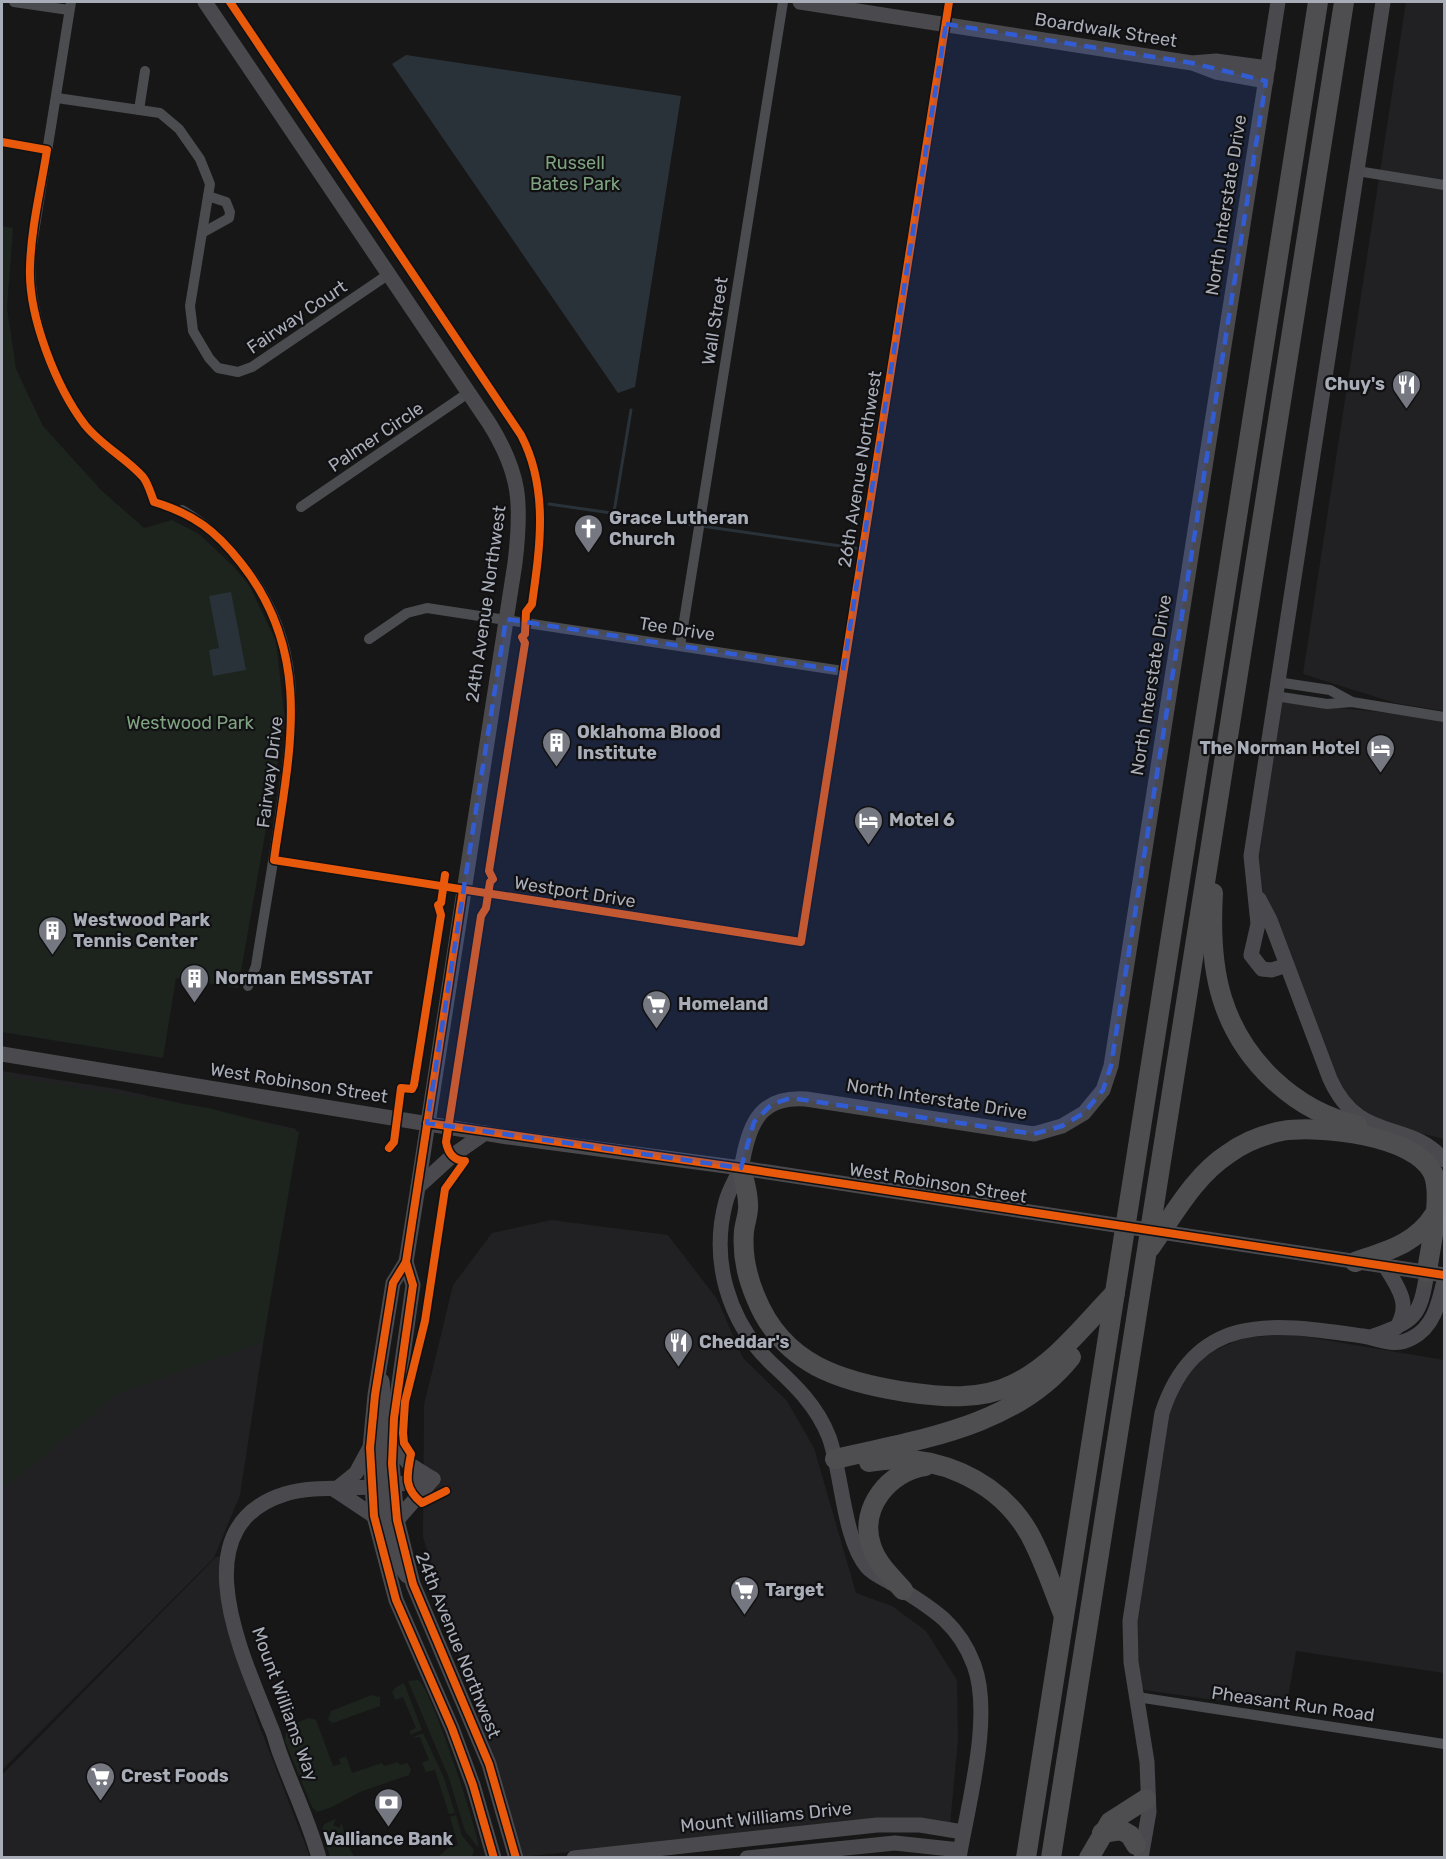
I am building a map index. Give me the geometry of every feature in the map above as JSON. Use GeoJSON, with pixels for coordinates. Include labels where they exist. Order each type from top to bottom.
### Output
{"type":"FeatureCollection","features":[{"type":"Feature","properties":{"kind":"highway"},"geometry":{"type":"LineString","coordinates":[[1026,1857],[1318,2]]}},
{"type":"Feature","properties":{"kind":"highway"},"geometry":{"type":"LineString","coordinates":[[1051,1857],[1344,2]]}},
{"type":"Feature","properties":{"kind":"highway"},"geometry":{"type":"LineString","coordinates":[[1215,814],[1214,941],[1221,996],[1231,1023],[1259,1066],[1292,1095],[1329,1116],[1383,1131]]}},
{"type":"Feature","properties":{"kind":"highway"},"geometry":{"type":"LineString","coordinates":[[1147,1252],[1195,1185],[1214,1164],[1247,1142],[1283,1131],[1331,1131],[1388,1143],[1410,1150],[1424,1160],[1435,1180],[1434,1215],[1439,1276]]}},
{"type":"Feature","properties":{"kind":"highway"},"geometry":{"type":"LineString","coordinates":[[741,1168],[748,1204],[744,1233],[746,1266],[762,1312],[788,1346],[810,1362],[845,1380],[950,1397],[996,1391],[1013,1384],[1047,1363],[1115,1293]]}},
{"type":"Feature","properties":{"kind":"highway"},"geometry":{"type":"LineString","coordinates":[[1355,1262],[1410,1241],[1427,1226],[1434,1215]]}},
{"type":"Feature","properties":{"kind":"highway"},"geometry":{"type":"LineString","coordinates":[[836,1463],[972,1424],[1020,1400],[1054,1375],[1068,1360],[1115,1293]]}},
{"type":"Feature","properties":{"kind":"highway"},"geometry":{"type":"LineString","coordinates":[[836,1463],[898,1459],[936,1464],[962,1473],[985,1486],[1017,1516],[1041,1558],[1065,1617]]}},
{"type":"Feature","properties":{"kind":"highway"},"geometry":{"type":"LineString","coordinates":[[903,1590],[878,1561],[870,1544],[870,1515],[881,1491],[890,1481],[917,1467],[936,1464]]}},
{"type":"Feature","properties":{"kind":"highway"},"geometry":{"type":"LineString","coordinates":[[1089,1857],[1102,1833],[1116,1816],[1146,1799]]}},
{"type":"Feature","properties":{"kind":"highway"},"geometry":{"type":"LineString","coordinates":[[1102,1833],[1121,1830],[1130,1835],[1137,1853]]}},
{"type":"Feature","properties":{"kind":"main road","name":"24th Avenue Northwest"},"geometry":{"type":"LineString","coordinates":[[204,2],[500,440],[509,460],[520,498],[517,544],[506,619],[418,1187],[406,1263],[393,1283],[380,1360],[370,1448],[374,1516],[396,1600],[455,1737],[473,1785],[494,1857]]}},
{"type":"Feature","properties":{"kind":"main road","name":"Boardwalk Street"},"geometry":{"type":"LineString","coordinates":[[800,2],[1192,63],[1216,61],[1267,75]]}},
{"type":"Feature","properties":{"kind":"main road","name":"North Interstate Drive"},"geometry":{"type":"LineString","coordinates":[[960,1854],[980,1730],[982,1705],[980,1686],[966,1647],[935,1609],[867,1568],[857,1550],[829,1437],[814,1408],[791,1380],[756,1348],[734,1315],[727,1294],[721,1249],[726,1200],[741,1168],[748,1134],[754,1122],[761,1113],[781,1100],[806,1099],[1034,1134],[1074,1121],[1095,1102],[1103,1090],[1111,1066],[1278,2]]}},
{"type":"Feature","properties":{"kind":"main road"},"geometry":{"type":"LineString","coordinates":[[1287,965],[1266,970],[1257,966],[1254,961],[1251,949],[1258,924],[1251,856],[1383,2]]}},
{"type":"Feature","properties":{"kind":"main road"},"geometry":{"type":"LineString","coordinates":[[1255,891],[1287,965],[1335,1091],[1342,1101],[1358,1116],[1383,1131],[1419,1140],[1444,1160]]}},
{"type":"Feature","properties":{"kind":"main road","name":"West Robinson Street"},"geometry":{"type":"LineString","coordinates":[[2,1054],[485,1133],[741,1168],[1439,1276]]}},
{"type":"Feature","properties":{"kind":"main road"},"geometry":{"type":"LineString","coordinates":[[418,1187],[453,1156],[485,1133]]}},
{"type":"Feature","properties":{"kind":"main road","name":"24th Avenue Northwest"},"geometry":{"type":"LineString","coordinates":[[406,1263],[413,1285],[396,1396],[392,1442],[397,1520],[414,1587],[489,1764],[516,1857]]}},
{"type":"Feature","properties":{"kind":"main road"},"geometry":{"type":"LineString","coordinates":[[1385,1266],[1403,1298],[1403,1316],[1395,1330]]}},
{"type":"Feature","properties":{"kind":"main road"},"geometry":{"type":"LineString","coordinates":[[1371,1337],[1395,1330],[1409,1320],[1439,1276]]}},
{"type":"Feature","properties":{"kind":"main road"},"geometry":{"type":"LineString","coordinates":[[1137,1853],[1141,1811],[1146,1799],[1146,1755],[1130,1647],[1133,1594],[1162,1413],[1180,1374],[1210,1345],[1250,1328],[1289,1327],[1371,1337],[1396,1343],[1420,1334],[1434,1314],[1439,1276]]}},
{"type":"Feature","properties":{"kind":"main road"},"geometry":{"type":"LineString","coordinates":[[380,1360],[385,1401],[381,1466],[384,1478],[393,1485],[433,1479]]}},
{"type":"Feature","properties":{"kind":"main road"},"geometry":{"type":"LineString","coordinates":[[392,1442],[409,1464],[433,1479]]}},
{"type":"Feature","properties":{"kind":"main road"},"geometry":{"type":"LineString","coordinates":[[370,1448],[356,1473],[335,1490],[374,1516]]}},
{"type":"Feature","properties":{"kind":"main road"},"geometry":{"type":"LineString","coordinates":[[397,1520],[433,1479]]}},
{"type":"Feature","properties":{"kind":"main road"},"geometry":{"type":"LineString","coordinates":[[371,1487],[378,1489],[382,1496],[395,1559],[414,1587]]}},
{"type":"Feature","properties":{"kind":"main road","name":"Mount Williams Way"},"geometry":{"type":"LineString","coordinates":[[319,1857],[251,1679],[226,1595],[225,1578],[232,1543],[248,1516],[258,1508],[285,1494],[371,1487]]}},
{"type":"Feature","properties":{"kind":"main road","name":"Mount Williams Drive"},"geometry":{"type":"LineString","coordinates":[[573,1857],[878,1825],[920,1825],[963,1832]]}},
{"type":"Feature","properties":{"kind":"main road"},"geometry":{"type":"LineString","coordinates":[[747,1857],[895,1843],[960,1854]]}},
{"type":"Feature","properties":{"kind":"street"},"geometry":{"type":"LineString","coordinates":[[14,2],[70,6],[30,269],[33,302],[42,335],[51,364],[84,424],[106,447],[144,478],[154,502]]}},
{"type":"Feature","properties":{"kind":"street","name":"Wall Street"},"geometry":{"type":"LineString","coordinates":[[680,646],[783,2]]}},
{"type":"Feature","properties":{"kind":"street","name":"26th Avenue Northwest"},"geometry":{"type":"LineString","coordinates":[[801,942],[949,2]]}},
{"type":"Feature","properties":{"kind":"street"},"geometry":{"type":"LineString","coordinates":[[139,110],[145,71]]}},
{"type":"Feature","properties":{"kind":"street","name":"Fairway Court"},"geometry":{"type":"LineString","coordinates":[[57,98],[160,113],[179,129],[205,169],[210,184],[190,306],[190,323],[209,358],[225,370],[238,372],[252,367],[389,274]]}},
{"type":"Feature","properties":{"kind":"street"},"geometry":{"type":"LineString","coordinates":[[2,142],[47,150]]}},
{"type":"Feature","properties":{"kind":"street"},"geometry":{"type":"LineString","coordinates":[[1357,171],[1444,185]]}},
{"type":"Feature","properties":{"kind":"street"},"geometry":{"type":"LineString","coordinates":[[202,233],[229,218],[230,212],[226,202],[208,196]]}},
{"type":"Feature","properties":{"kind":"street","name":"Palmer Circle"},"geometry":{"type":"LineString","coordinates":[[301,507],[468,393]]}},
{"type":"Feature","properties":{"kind":"street","name":"Fairway Drive"},"geometry":{"type":"LineString","coordinates":[[182,510],[221,540],[251,576],[273,612],[281,651],[291,677],[293,718],[274,860],[256,966],[248,986]]}},
{"type":"Feature","properties":{"kind":"street","name":"Tee Drive"},"geometry":{"type":"LineString","coordinates":[[369,639],[407,613],[420,609],[437,608],[843,671]]}},
{"type":"Feature","properties":{"kind":"street"},"geometry":{"type":"LineString","coordinates":[[1276,689],[1330,690],[1352,702],[1444,717]]}},
{"type":"Feature","properties":{"kind":"street","name":"Westport Drive"},"geometry":{"type":"LineString","coordinates":[[274,860],[801,942]]}},
{"type":"Feature","properties":{"kind":"street","name":"Pheasant Run Road"},"geometry":{"type":"LineString","coordinates":[[1137,1697],[1444,1744]]}},
{"type":"Feature","properties":{"kind":"highlighted area"},"geometry":{"type":"Polygon","coordinates":[[[946,24],[1192,63],[1266,81],[1111,1066],[1103,1090],[1084,1113],[1062,1126],[1034,1134],[791,1098],[772,1104],[754,1122],[741,1168],[427,1123],[506,619],[843,671],[946,24]]]}},
{"type":"Feature","properties":{"kind":"shaded area"},"geometry":{"type":"Polygon","coordinates":[[[1406,2],[1444,2],[1444,711],[1395,703],[1303,674],[1406,2]]]}},
{"type":"Feature","properties":{"kind":"shaded area","name":"Russell Bates Park"},"geometry":{"type":"Polygon","coordinates":[[[406,55],[681,96],[635,387],[618,393],[392,64],[406,55]]]}},
{"type":"Feature","properties":{"kind":"shaded area"},"geometry":{"type":"Polygon","coordinates":[[[231,592],[246,670],[213,676],[209,650],[219,648],[209,596],[231,592]]]}},
{"type":"Feature","properties":{"kind":"shaded area"},"geometry":{"type":"Polygon","coordinates":[[[1277,702],[1411,715],[1444,721],[1444,1139],[1370,1121],[1341,1095],[1253,871],[1277,702]]]}},
{"type":"Feature","properties":{"kind":"shaded area"},"geometry":{"type":"Polygon","coordinates":[[[2,1071],[117,1089],[296,1129],[240,1495],[214,1558],[2,1770],[2,1071]]]}},
{"type":"Feature","properties":{"kind":"shaded area"},"geometry":{"type":"Polygon","coordinates":[[[551,1220],[668,1235],[717,1299],[743,1358],[787,1401],[814,1448],[856,1593],[892,1606],[926,1631],[957,1680],[958,1740],[950,1825],[869,1821],[521,1857],[423,1537],[424,1405],[453,1285],[492,1233],[551,1220]]]}},
{"type":"Feature","properties":{"kind":"shaded area"},"geometry":{"type":"Polygon","coordinates":[[[1289,1334],[1444,1360],[1444,1673],[1296,1651],[1286,1710],[1144,1690],[1140,1685],[1134,1637],[1166,1419],[1179,1388],[1199,1361],[1213,1351],[1243,1338],[1289,1334]]]}},
{"type":"Feature","properties":{"kind":"shaded area"},"geometry":{"type":"Polygon","coordinates":[[[221,1556],[220,1586],[234,1643],[256,1717],[310,1857],[2,1858],[2,1775],[216,1557],[221,1556]]]}},
{"type":"Feature","properties":{"kind":"green space","name":"Westwood Park"},"geometry":{"type":"Polygon","coordinates":[[[2,226],[13,228],[7,308],[16,369],[43,426],[101,490],[144,528],[172,520],[199,534],[233,566],[249,585],[276,641],[285,721],[238,988],[176,978],[163,1058],[2,1032],[2,226]]]}},
{"type":"Feature","properties":{"kind":"green space"},"geometry":{"type":"Polygon","coordinates":[[[2,1076],[209,1108],[299,1132],[263,1342],[117,1394],[2,1491],[2,1076]]]}},
{"type":"Feature","properties":{"kind":"green space"},"geometry":{"type":"Polygon","coordinates":[[[418,1680],[433,1706],[462,1788],[479,1848],[465,1831],[449,1778],[408,1681],[418,1680]]]}},
{"type":"Feature","properties":{"kind":"green space"},"geometry":{"type":"Polygon","coordinates":[[[404,1683],[422,1730],[410,1735],[410,1731],[416,1728],[403,1697],[396,1700],[392,1693],[395,1688],[404,1683]]]}},
{"type":"Feature","properties":{"kind":"green space"},"geometry":{"type":"Polygon","coordinates":[[[372,1695],[380,1697],[380,1706],[333,1723],[328,1720],[331,1711],[372,1695]]]}},
{"type":"Feature","properties":{"kind":"green space"},"geometry":{"type":"Polygon","coordinates":[[[309,1718],[316,1720],[333,1766],[341,1764],[339,1759],[346,1756],[352,1773],[382,1763],[384,1766],[398,1762],[400,1765],[407,1763],[411,1769],[409,1775],[360,1792],[317,1812],[312,1807],[285,1741],[289,1728],[309,1718]]]}},
{"type":"Feature","properties":{"kind":"green space"},"geometry":{"type":"Polygon","coordinates":[[[423,1733],[444,1778],[455,1813],[449,1814],[435,1770],[426,1772],[422,1763],[429,1760],[420,1737],[411,1738],[423,1733]]]}},
{"type":"Feature","properties":{"kind":"green space"},"geometry":{"type":"Polygon","coordinates":[[[456,1815],[462,1836],[474,1850],[472,1857],[438,1857],[449,1847],[458,1845],[450,1817],[456,1815]]]}},
{"type":"Feature","properties":{"kind":"green space"},"geometry":{"type":"Polygon","coordinates":[[[336,1819],[333,1825],[339,1828],[342,1823],[346,1842],[354,1857],[330,1857],[322,1830],[324,1824],[336,1819]]]}},
{"type":"Feature","properties":{"kind":"waterway"},"geometry":{"type":"LineString","coordinates":[[614,512],[631,410]]}},
{"type":"Feature","properties":{"kind":"waterway"},"geometry":{"type":"LineString","coordinates":[[549,504],[861,549]]}},
{"type":"Feature","properties":{"kind":"cycle path"},"geometry":{"type":"LineString","coordinates":[[230,2],[521,435],[536,476],[540,518],[538,561],[532,604],[526,612],[525,634],[522,637],[525,643],[489,871],[493,879],[490,882],[486,908],[481,916],[446,1142],[452,1156],[465,1161],[445,1189],[425,1321],[405,1402],[404,1443],[411,1454],[409,1486],[422,1503],[446,1491]]}},
{"type":"Feature","properties":{"kind":"cycle path"},"geometry":{"type":"LineString","coordinates":[[2,142],[47,150],[32,238],[31,286],[39,329],[46,350],[74,409],[85,425],[106,446],[143,477],[154,502],[193,518],[213,533],[232,552],[264,598],[279,634],[288,670],[291,706],[286,782],[274,860],[801,942],[949,2]]}},
{"type":"Feature","properties":{"kind":"cycle path"},"geometry":{"type":"LineString","coordinates":[[389,1148],[394,1142],[401,1088],[412,1089],[414,1085],[441,915],[438,905],[441,903],[445,875]]}},
{"type":"Feature","properties":{"kind":"cycle path"},"geometry":{"type":"LineString","coordinates":[[463,890],[406,1262],[393,1283],[375,1395],[370,1448],[374,1516],[396,1600],[452,1728],[473,1785],[494,1858]]}},
{"type":"Feature","properties":{"kind":"cycle path"},"geometry":{"type":"LineString","coordinates":[[427,1123],[741,1168],[1444,1275]]}},
{"type":"Feature","properties":{"kind":"cycle path"},"geometry":{"type":"LineString","coordinates":[[406,1262],[413,1285],[394,1418],[392,1464],[397,1520],[413,1584],[489,1764],[516,1858]]}},
{"type":"Feature","properties":{"kind":"place","name":"Chuy's"},"geometry":{"type":"Point","coordinates":[1406,410]}},
{"type":"Feature","properties":{"kind":"place","name":"Grace Lutheran Church"},"geometry":{"type":"Point","coordinates":[588,554]}},
{"type":"Feature","properties":{"kind":"place","name":"Oklahoma Blood Institute"},"geometry":{"type":"Point","coordinates":[556,768]}},
{"type":"Feature","properties":{"kind":"place","name":"The Norman Hotel"},"geometry":{"type":"Point","coordinates":[1381,774]}},
{"type":"Feature","properties":{"kind":"place","name":"Motel 6"},"geometry":{"type":"Point","coordinates":[868,846]}},
{"type":"Feature","properties":{"kind":"place","name":"Westwood Park Tennis Center"},"geometry":{"type":"Point","coordinates":[52,956]}},
{"type":"Feature","properties":{"kind":"place","name":"Norman EMSSTAT"},"geometry":{"type":"Point","coordinates":[194,1004]}},
{"type":"Feature","properties":{"kind":"place","name":"Homeland"},"geometry":{"type":"Point","coordinates":[657,1030]}},
{"type":"Feature","properties":{"kind":"place","name":"Cheddar's"},"geometry":{"type":"Point","coordinates":[678,1368]}},
{"type":"Feature","properties":{"kind":"place","name":"Target"},"geometry":{"type":"Point","coordinates":[744,1616]}},
{"type":"Feature","properties":{"kind":"place","name":"Crest Foods"},"geometry":{"type":"Point","coordinates":[100,1802]}},
{"type":"Feature","properties":{"kind":"place","name":"Valliance Bank"},"geometry":{"type":"Point","coordinates":[388,1828]}}]}
